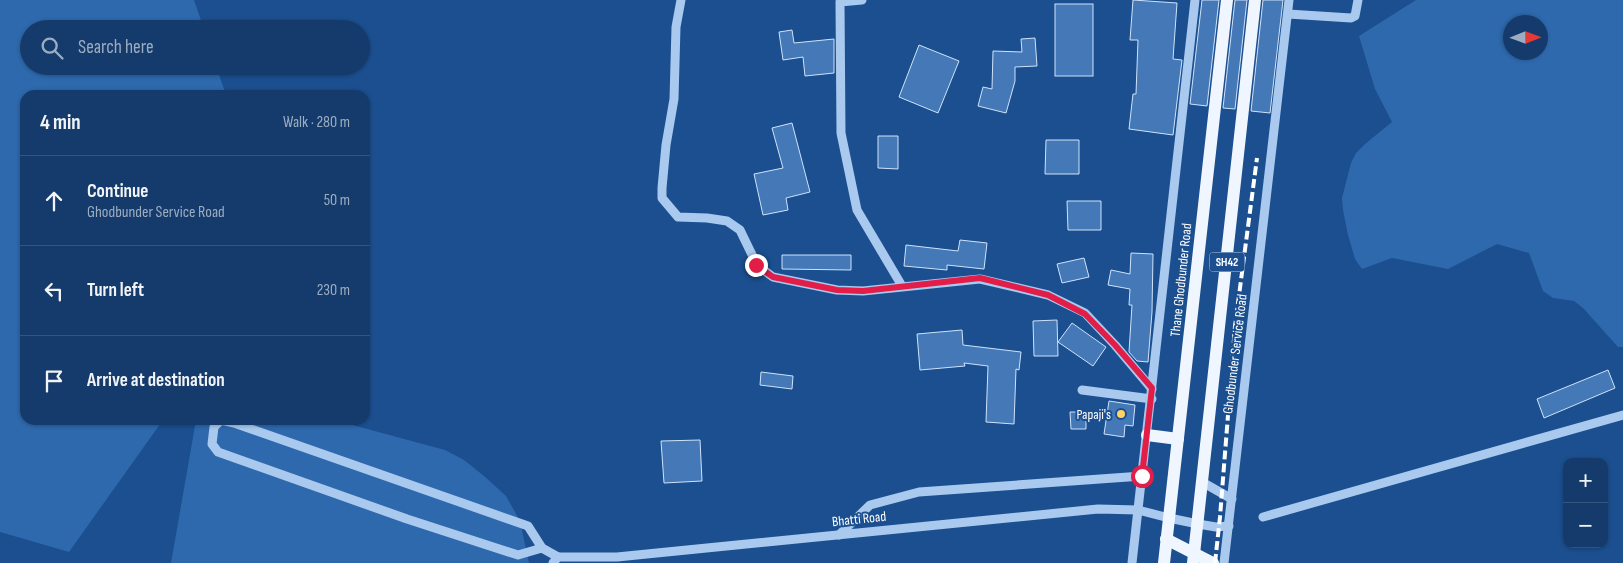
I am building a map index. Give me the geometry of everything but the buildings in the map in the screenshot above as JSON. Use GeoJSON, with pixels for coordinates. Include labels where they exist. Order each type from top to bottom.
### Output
{"type":"FeatureCollection","features":[{"type":"Feature","properties":{"kind":"main road","name":"Thane Ghodbunder Road"},"geometry":{"type":"LineString","coordinates":[[1164,563],[1227,0]]}},
{"type":"Feature","properties":{"kind":"main road","name":"SH42"},"geometry":{"type":"LineString","coordinates":[[1193,558],[1255,0]]}},
{"type":"Feature","properties":{"kind":"main road"},"geometry":{"type":"LineString","coordinates":[[1147,435],[1178,439]]}},
{"type":"Feature","properties":{"kind":"main road"},"geometry":{"type":"LineString","coordinates":[[1166,539],[1193,558],[1213,563]]}},
{"type":"Feature","properties":{"kind":"street"},"geometry":{"type":"LineString","coordinates":[[681,0],[676,27],[674,99],[666,145],[662,198],[678,217],[727,221],[740,230],[756,265],[773,277],[837,290],[863,291],[980,278],[1048,295],[1085,314],[1152,388]]}},
{"type":"Feature","properties":{"kind":"street"},"geometry":{"type":"LineString","coordinates":[[862,0],[840,2],[841,133],[857,210],[902,286]]}},
{"type":"Feature","properties":{"kind":"street"},"geometry":{"type":"LineString","coordinates":[[1132,563],[1152,399],[1195,0]]}},
{"type":"Feature","properties":{"kind":"street","name":"Ghodbunder Service Road"},"geometry":{"type":"LineString","coordinates":[[1224,563],[1289,0]]}},
{"type":"Feature","properties":{"kind":"street"},"geometry":{"type":"LineString","coordinates":[[1288,14],[1351,18],[1357,12],[1358,0]]}},
{"type":"Feature","properties":{"kind":"street"},"geometry":{"type":"LineString","coordinates":[[1082,390],[1152,399]]}},
{"type":"Feature","properties":{"kind":"street"},"geometry":{"type":"LineString","coordinates":[[1263,516],[1623,415]]}},
{"type":"Feature","properties":{"kind":"street"},"geometry":{"type":"LineString","coordinates":[[216,425],[214,427],[212,444],[218,452],[407,519],[518,555],[542,548]]}},
{"type":"Feature","properties":{"kind":"street"},"geometry":{"type":"LineString","coordinates":[[240,425],[528,526],[542,548],[556,560]]}},
{"type":"Feature","properties":{"kind":"street"},"geometry":{"type":"LineString","coordinates":[[839,535],[870,506],[919,492],[1142,476]]}},
{"type":"Feature","properties":{"kind":"street"},"geometry":{"type":"LineString","coordinates":[[1202,482],[1232,499]]}},
{"type":"Feature","properties":{"kind":"street","name":"Bhatti Road"},"geometry":{"type":"LineString","coordinates":[[556,560],[617,558],[1098,510],[1138,510],[1198,524],[1216,527],[1229,526]]}},
{"type":"Feature","properties":{"kind":"shaded area"},"geometry":{"type":"Polygon","coordinates":[[[0,0],[194,0],[201,20],[20,20],[20,75],[219,75],[224,90],[20,90],[20,425],[159,425],[69,552],[0,532],[0,0]]]}},
{"type":"Feature","properties":{"kind":"shaded area"},"geometry":{"type":"Polygon","coordinates":[[[1416,0],[1623,0],[1623,347],[1618,347],[1583,308],[1574,301],[1553,298],[1543,291],[1529,253],[1497,244],[1448,269],[1392,258],[1362,269],[1355,259],[1348,235],[1342,198],[1351,163],[1356,153],[1392,122],[1375,89],[1359,36],[1416,0]]]}},
{"type":"Feature","properties":{"kind":"shaded area"},"geometry":{"type":"Polygon","coordinates":[[[195,425],[352,425],[445,450],[464,460],[506,496],[520,521],[529,563],[171,563],[195,425]]]}},
{"type":"Feature","properties":{"kind":"railway"},"geometry":{"type":"LineString","coordinates":[[1215,563],[1235,326],[1257,158]]}},
{"type":"Feature","properties":{"kind":"place","name":"Papaji's"},"geometry":{"type":"Point","coordinates":[1121,414]}},
{"type":"Feature","properties":{"kind":"route"},"geometry":{"type":"LineString","coordinates":[[756,265],[773,277],[837,290],[863,291],[980,278],[1048,295],[1085,314],[1152,388],[1142,476]]}}]}
